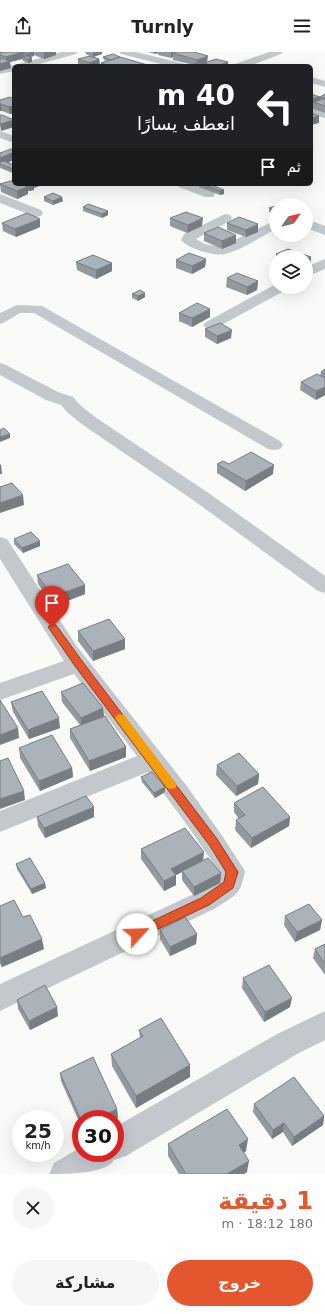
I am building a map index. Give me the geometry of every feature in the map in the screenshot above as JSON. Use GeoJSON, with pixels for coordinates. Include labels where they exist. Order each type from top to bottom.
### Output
{"type":"FeatureCollection","features":[{"type":"Feature","properties":{"kind":"street"},"geometry":{"type":"LineString","coordinates":[[27,64],[72,52]]}},
{"type":"Feature","properties":{"kind":"street"},"geometry":{"type":"LineString","coordinates":[[124,52],[173,64]]}},
{"type":"Feature","properties":{"kind":"street"},"geometry":{"type":"LineString","coordinates":[[244,64],[276,52]]}},
{"type":"Feature","properties":{"kind":"street"},"geometry":{"type":"LineString","coordinates":[[254,60],[265,64]]}},
{"type":"Feature","properties":{"kind":"street"},"geometry":{"type":"LineString","coordinates":[[0,71],[12,68]]}},
{"type":"Feature","properties":{"kind":"street"},"geometry":{"type":"LineString","coordinates":[[313,81],[325,84]]}},
{"type":"Feature","properties":{"kind":"street"},"geometry":{"type":"LineString","coordinates":[[313,112],[324,115]]}},
{"type":"Feature","properties":{"kind":"street"},"geometry":{"type":"LineString","coordinates":[[0,134],[12,139]]}},
{"type":"Feature","properties":{"kind":"street"},"geometry":{"type":"LineString","coordinates":[[188,186],[209,194]]}},
{"type":"Feature","properties":{"kind":"street"},"geometry":{"type":"LineString","coordinates":[[0,198],[36,213]]}},
{"type":"Feature","properties":{"kind":"street"},"geometry":{"type":"LineString","coordinates":[[225,218],[189,237],[188,240],[201,247],[222,251],[269,228]]}},
{"type":"Feature","properties":{"kind":"street"},"geometry":{"type":"LineString","coordinates":[[313,226],[325,232]]}},
{"type":"Feature","properties":{"kind":"street"},"geometry":{"type":"LineString","coordinates":[[313,269],[325,263]]}},
{"type":"Feature","properties":{"kind":"street"},"geometry":{"type":"LineString","coordinates":[[211,325],[269,294]]}},
{"type":"Feature","properties":{"kind":"street"},"geometry":{"type":"LineString","coordinates":[[1,318],[17,309],[37,309],[274,445]]}},
{"type":"Feature","properties":{"kind":"street"},"geometry":{"type":"LineString","coordinates":[[0,368],[52,396],[67,401],[74,409],[89,421],[200,496],[325,586]]}},
{"type":"Feature","properties":{"kind":"street"},"geometry":{"type":"LineString","coordinates":[[0,543],[44,614],[78,664],[214,843],[232,872],[229,885],[205,901],[0,998]]}},
{"type":"Feature","properties":{"kind":"street"},"geometry":{"type":"LineString","coordinates":[[0,692],[78,664]]}},
{"type":"Feature","properties":{"kind":"street"},"geometry":{"type":"LineString","coordinates":[[0,822],[152,760]]}},
{"type":"Feature","properties":{"kind":"street"},"geometry":{"type":"LineString","coordinates":[[124,1140],[287,1044],[325,1025]]}},
{"type":"Feature","properties":{"kind":"street"},"geometry":{"type":"LineString","coordinates":[[65,1174],[86,1162]]}},
{"type":"Feature","properties":{"kind":"building"},"geometry":{"type":"Polygon","coordinates":[[[23,52],[6,57],[0,55],[0,53],[23,52]]]}},
{"type":"Feature","properties":{"kind":"building"},"geometry":{"type":"Polygon","coordinates":[[[194,52],[208,56],[197,60],[173,53],[194,52]]]}},
{"type":"Feature","properties":{"kind":"building"},"geometry":{"type":"Polygon","coordinates":[[[113,54],[120,57],[111,60],[103,57],[113,54]]]}},
{"type":"Feature","properties":{"kind":"building"},"geometry":{"type":"Polygon","coordinates":[[[26,56],[32,58],[28,59],[22,57],[26,56]]]}},
{"type":"Feature","properties":{"kind":"building"},"geometry":{"type":"Polygon","coordinates":[[[90,56],[99,59],[90,63],[78,59],[90,56]]]}},
{"type":"Feature","properties":{"kind":"building"},"geometry":{"type":"Polygon","coordinates":[[[120,57],[144,64],[104,64],[101,63],[120,57]]]}},
{"type":"Feature","properties":{"kind":"building"},"geometry":{"type":"Polygon","coordinates":[[[0,58],[10,61],[0,64],[0,58]]]}},
{"type":"Feature","properties":{"kind":"building"},"geometry":{"type":"Polygon","coordinates":[[[216,59],[228,62],[222,64],[204,63],[216,59]]]}},
{"type":"Feature","properties":{"kind":"building"},"geometry":{"type":"Polygon","coordinates":[[[313,95],[320,97],[313,99],[313,95]]]}},
{"type":"Feature","properties":{"kind":"building"},"geometry":{"type":"Polygon","coordinates":[[[10,97],[12,98],[12,106],[0,104],[0,100],[10,97]]]}},
{"type":"Feature","properties":{"kind":"building"},"geometry":{"type":"Polygon","coordinates":[[[325,99],[325,106],[313,102],[325,99]]]}},
{"type":"Feature","properties":{"kind":"building"},"geometry":{"type":"Polygon","coordinates":[[[313,114],[319,116],[313,118],[313,114]]]}},
{"type":"Feature","properties":{"kind":"building"},"geometry":{"type":"Polygon","coordinates":[[[0,115],[12,119],[12,121],[0,124],[0,115]]]}},
{"type":"Feature","properties":{"kind":"building"},"geometry":{"type":"Polygon","coordinates":[[[12,149],[12,153],[0,158],[0,153],[12,149]]]}},
{"type":"Feature","properties":{"kind":"building"},"geometry":{"type":"Polygon","coordinates":[[[4,161],[12,164],[12,169],[0,164],[0,162],[4,161]]]}},
{"type":"Feature","properties":{"kind":"building"},"geometry":{"type":"Polygon","coordinates":[[[12,181],[12,186],[28,187],[17,191],[0,184],[12,181]]]}},
{"type":"Feature","properties":{"kind":"building"},"geometry":{"type":"Polygon","coordinates":[[[207,186],[214,186],[224,190],[220,191],[207,186]]]}},
{"type":"Feature","properties":{"kind":"building"},"geometry":{"type":"Polygon","coordinates":[[[53,193],[62,197],[53,201],[44,197],[53,193]]]}},
{"type":"Feature","properties":{"kind":"building"},"geometry":{"type":"Polygon","coordinates":[[[88,204],[108,211],[102,214],[83,207],[88,204]]]}},
{"type":"Feature","properties":{"kind":"building"},"geometry":{"type":"Polygon","coordinates":[[[186,212],[203,218],[188,225],[170,218],[186,212]]]}},
{"type":"Feature","properties":{"kind":"building"},"geometry":{"type":"Polygon","coordinates":[[[27,213],[40,219],[15,229],[2,223],[27,213]]]}},
{"type":"Feature","properties":{"kind":"building"},"geometry":{"type":"Polygon","coordinates":[[[239,217],[258,224],[246,230],[227,223],[239,217]]]}},
{"type":"Feature","properties":{"kind":"building"},"geometry":{"type":"Polygon","coordinates":[[[218,227],[236,235],[222,241],[204,233],[218,227]]]}},
{"type":"Feature","properties":{"kind":"building"},"geometry":{"type":"Polygon","coordinates":[[[189,253],[206,259],[192,266],[176,260],[189,253]]]}},
{"type":"Feature","properties":{"kind":"building"},"geometry":{"type":"Polygon","coordinates":[[[93,255],[112,263],[96,270],[76,262],[93,255]]]}},
{"type":"Feature","properties":{"kind":"building"},"geometry":{"type":"Polygon","coordinates":[[[237,273],[258,281],[247,287],[227,278],[237,273]]]}},
{"type":"Feature","properties":{"kind":"building"},"geometry":{"type":"Polygon","coordinates":[[[140,290],[145,293],[138,296],[132,294],[140,290]]]}},
{"type":"Feature","properties":{"kind":"building"},"geometry":{"type":"Polygon","coordinates":[[[197,303],[210,309],[192,318],[179,313],[197,303]]]}},
{"type":"Feature","properties":{"kind":"building"},"geometry":{"type":"Polygon","coordinates":[[[220,323],[232,330],[217,336],[205,329],[220,323]]]}},
{"type":"Feature","properties":{"kind":"building"},"geometry":{"type":"Polygon","coordinates":[[[317,374],[325,378],[325,387],[316,391],[301,382],[317,374]]]}},
{"type":"Feature","properties":{"kind":"building"},"geometry":{"type":"Polygon","coordinates":[[[4,428],[10,434],[0,437],[0,430],[4,428]]]}},
{"type":"Feature","properties":{"kind":"building"},"geometry":{"type":"Polygon","coordinates":[[[251,452],[274,465],[246,481],[217,464],[223,461],[229,464],[251,452]]]}},
{"type":"Feature","properties":{"kind":"building"},"geometry":{"type":"Polygon","coordinates":[[[12,483],[23,495],[0,503],[0,487],[12,483]]]}},
{"type":"Feature","properties":{"kind":"building"},"geometry":{"type":"Polygon","coordinates":[[[31,532],[40,541],[22,548],[14,539],[31,532]]]}},
{"type":"Feature","properties":{"kind":"building"},"geometry":{"type":"Polygon","coordinates":[[[68,564],[85,585],[53,596],[37,575],[68,564]]]}},
{"type":"Feature","properties":{"kind":"building"},"geometry":{"type":"Polygon","coordinates":[[[109,619],[125,639],[93,651],[78,631],[109,619]]]}},
{"type":"Feature","properties":{"kind":"building"},"geometry":{"type":"Polygon","coordinates":[[[83,683],[103,708],[81,718],[61,692],[83,683]]]}},
{"type":"Feature","properties":{"kind":"building"},"geometry":{"type":"Polygon","coordinates":[[[42,691],[59,718],[28,730],[11,702],[42,691]]]}},
{"type":"Feature","properties":{"kind":"building"},"geometry":{"type":"Polygon","coordinates":[[[0,700],[18,728],[0,735],[0,700]]]}},
{"type":"Feature","properties":{"kind":"building"},"geometry":{"type":"Polygon","coordinates":[[[105,716],[126,747],[89,761],[70,729],[105,716]]]}},
{"type":"Feature","properties":{"kind":"building"},"geometry":{"type":"Polygon","coordinates":[[[52,735],[72,768],[39,781],[19,748],[52,735]]]}},
{"type":"Feature","properties":{"kind":"building"},"geometry":{"type":"Polygon","coordinates":[[[239,753],[259,774],[237,786],[217,765],[239,753]]]}},
{"type":"Feature","properties":{"kind":"building"},"geometry":{"type":"Polygon","coordinates":[[[8,758],[24,791],[0,799],[0,761],[8,758]]]}},
{"type":"Feature","properties":{"kind":"building"},"geometry":{"type":"Polygon","coordinates":[[[152,772],[165,787],[154,793],[141,777],[152,772]]]}},
{"type":"Feature","properties":{"kind":"building"},"geometry":{"type":"Polygon","coordinates":[[[263,787],[290,817],[252,838],[236,820],[245,815],[234,803],[263,787]]]}},
{"type":"Feature","properties":{"kind":"building"},"geometry":{"type":"Polygon","coordinates":[[[86,796],[94,807],[44,828],[37,817],[86,796]]]}},
{"type":"Feature","properties":{"kind":"building"},"geometry":{"type":"Polygon","coordinates":[[[185,828],[204,852],[171,869],[176,875],[164,881],[141,849],[185,828]]]}},
{"type":"Feature","properties":{"kind":"building"},"geometry":{"type":"Polygon","coordinates":[[[30,858],[45,883],[31,889],[16,864],[30,858]]]}},
{"type":"Feature","properties":{"kind":"building"},"geometry":{"type":"Polygon","coordinates":[[[208,858],[221,873],[194,887],[182,871],[208,858]]]}},
{"type":"Feature","properties":{"kind":"building"},"geometry":{"type":"Polygon","coordinates":[[[14,900],[23,917],[30,915],[42,939],[0,958],[0,906],[14,900]]]}},
{"type":"Feature","properties":{"kind":"building"},"geometry":{"type":"Polygon","coordinates":[[[309,904],[322,920],[297,932],[285,916],[309,904]]]}},
{"type":"Feature","properties":{"kind":"building"},"geometry":{"type":"Polygon","coordinates":[[[185,917],[197,934],[170,947],[160,930],[185,917]]]}},
{"type":"Feature","properties":{"kind":"building"},"geometry":{"type":"Polygon","coordinates":[[[325,944],[325,964],[315,949],[325,944]]]}},
{"type":"Feature","properties":{"kind":"building"},"geometry":{"type":"Polygon","coordinates":[[[269,965],[292,998],[265,1012],[243,978],[269,965]]]}},
{"type":"Feature","properties":{"kind":"building"},"geometry":{"type":"Polygon","coordinates":[[[45,985],[57,1007],[29,1021],[17,1000],[45,985]]]}},
{"type":"Feature","properties":{"kind":"building"},"geometry":{"type":"Polygon","coordinates":[[[161,1018],[190,1065],[136,1096],[111,1054],[143,1036],[139,1030],[161,1018]]]}},
{"type":"Feature","properties":{"kind":"building"},"geometry":{"type":"Polygon","coordinates":[[[93,1057],[117,1109],[77,1110],[60,1073],[93,1057]]]}},
{"type":"Feature","properties":{"kind":"building"},"geometry":{"type":"Polygon","coordinates":[[[294,1077],[324,1116],[294,1137],[284,1123],[273,1130],[254,1104],[294,1077]]]}},
{"type":"Feature","properties":{"kind":"building"},"geometry":{"type":"Polygon","coordinates":[[[227,1109],[248,1139],[239,1145],[249,1161],[227,1174],[186,1174],[168,1144],[227,1109]]]}},
{"type":"Feature","properties":{"kind":"slow traffic"},"geometry":{"type":"LineString","coordinates":[[120,718],[171,785]]}},
{"type":"Feature","properties":{"kind":"route"},"geometry":{"type":"LineString","coordinates":[[52,627],[78,664],[214,843],[232,872],[229,885],[205,901],[137,934]]}}]}
